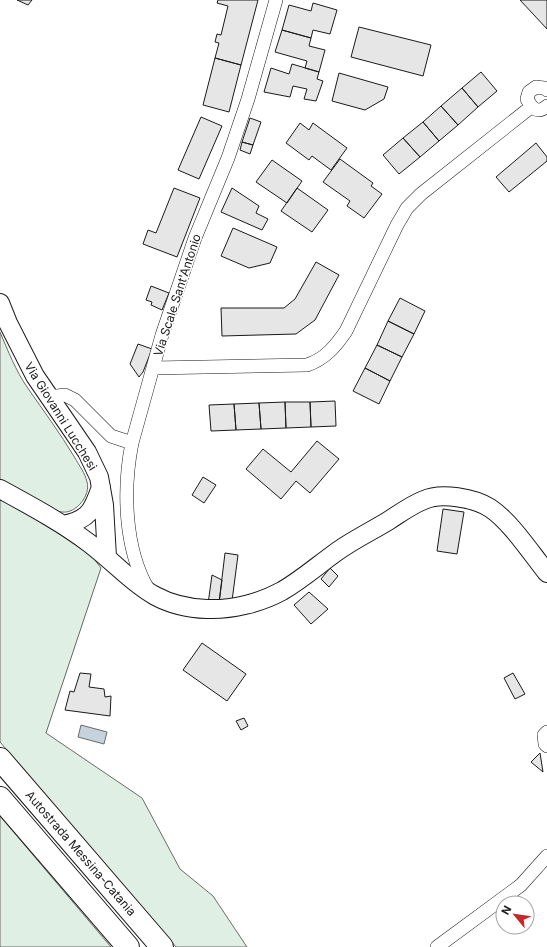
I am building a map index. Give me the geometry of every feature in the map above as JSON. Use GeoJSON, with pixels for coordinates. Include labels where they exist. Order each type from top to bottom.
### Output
{"type":"FeatureCollection","features":[{"type":"Feature","properties":{"kind":"highway","name":"Autostrada Messina-Catania"},"geometry":{"type":"LineString","coordinates":[[0,760],[162,947]]}},
{"type":"Feature","properties":{"kind":"highway","name":"Autostrada Messina-Catania"},"geometry":{"type":"LineString","coordinates":[[0,798],[128,947]]}},
{"type":"Feature","properties":{"kind":"street","name":"Via Scale Sant'Antonio"},"geometry":{"type":"LineString","coordinates":[[134,572],[128,526],[126,493],[128,461],[132,443],[162,336],[195,238],[228,158],[245,107],[276,0]]}},
{"type":"Feature","properties":{"kind":"street"},"geometry":{"type":"LineString","coordinates":[[547,90],[536,87],[529,92],[527,99],[531,107],[538,110],[546,108],[547,106]]}},
{"type":"Feature","properties":{"kind":"street"},"geometry":{"type":"LineString","coordinates":[[153,368],[306,365],[316,362],[336,346],[346,332],[397,225],[407,208],[420,194],[531,107]]}},
{"type":"Feature","properties":{"kind":"street","name":"Via Giovanni Lucchesi"},"geometry":{"type":"LineString","coordinates":[[0,303],[8,323],[35,376],[87,452],[99,477],[104,505],[107,557]]}},
{"type":"Feature","properties":{"kind":"street"},"geometry":{"type":"LineString","coordinates":[[48,397],[65,395],[75,400],[111,436],[132,443]]}},
{"type":"Feature","properties":{"kind":"street"},"geometry":{"type":"LineString","coordinates":[[63,525],[75,523],[85,517],[95,503],[101,487]]}},
{"type":"Feature","properties":{"kind":"street"},"geometry":{"type":"LineString","coordinates":[[0,489],[63,525],[107,557],[134,572],[151,594],[181,606],[208,609],[234,607],[258,601],[282,591],[337,552],[424,500],[446,496],[477,502],[502,516],[547,573]]}},
{"type":"Feature","properties":{"kind":"street"},"geometry":{"type":"LineString","coordinates":[[547,732],[544,735],[545,744],[547,746]]}},
{"type":"Feature","properties":{"kind":"street"},"geometry":{"type":"LineString","coordinates":[[437,947],[521,885],[547,856]]}},
{"type":"Feature","properties":{"kind":"green space"},"geometry":{"type":"Polygon","coordinates":[[[0,332],[12,361],[23,381],[85,475],[88,487],[85,498],[77,507],[67,512],[49,508],[0,480],[0,332]]]}},
{"type":"Feature","properties":{"kind":"green space"},"geometry":{"type":"Polygon","coordinates":[[[0,498],[74,542],[91,555],[101,568],[46,733],[142,798],[180,869],[213,896],[247,947],[176,947],[0,742],[0,498]]]}},
{"type":"Feature","properties":{"kind":"green space"},"geometry":{"type":"Polygon","coordinates":[[[0,816],[111,947],[0,947],[0,816]]]}},
{"type":"Feature","properties":{"kind":"shaded area"},"geometry":{"type":"Polygon","coordinates":[[[81,725],[107,732],[104,744],[78,737],[81,725]]]}},
{"type":"Feature","properties":{"kind":"building"},"geometry":{"type":"Polygon","coordinates":[[[17,0],[32,0],[28,5],[17,0]]]}},
{"type":"Feature","properties":{"kind":"building"},"geometry":{"type":"Polygon","coordinates":[[[218,0],[258,0],[241,65],[215,58],[219,43],[215,42],[217,34],[221,35],[228,6],[217,3],[218,0]]]}},
{"type":"Feature","properties":{"kind":"building"},"geometry":{"type":"Polygon","coordinates":[[[520,0],[547,0],[547,29],[520,0]]]}},
{"type":"Feature","properties":{"kind":"building"},"geometry":{"type":"Polygon","coordinates":[[[313,3],[337,10],[330,34],[313,30],[311,38],[282,30],[289,5],[311,11],[313,3]]]}},
{"type":"Feature","properties":{"kind":"building"},"geometry":{"type":"Polygon","coordinates":[[[359,27],[431,45],[423,76],[351,57],[359,27]]]}},
{"type":"Feature","properties":{"kind":"building"},"geometry":{"type":"Polygon","coordinates":[[[282,30],[311,38],[309,46],[325,50],[319,72],[305,68],[307,61],[275,52],[282,30]]]}},
{"type":"Feature","properties":{"kind":"building"},"geometry":{"type":"Polygon","coordinates":[[[215,58],[241,65],[229,112],[203,105],[215,58]]]}},
{"type":"Feature","properties":{"kind":"building"},"geometry":{"type":"Polygon","coordinates":[[[292,64],[319,72],[317,79],[323,81],[316,101],[304,99],[307,89],[293,86],[290,97],[264,92],[271,68],[289,74],[292,64]]]}},
{"type":"Feature","properties":{"kind":"building"},"geometry":{"type":"Polygon","coordinates":[[[481,72],[497,91],[478,107],[462,88],[481,72]]]}},
{"type":"Feature","properties":{"kind":"building"},"geometry":{"type":"Polygon","coordinates":[[[339,73],[388,87],[384,99],[365,110],[332,101],[339,73]]]}},
{"type":"Feature","properties":{"kind":"building"},"geometry":{"type":"Polygon","coordinates":[[[462,88],[478,107],[458,125],[441,106],[462,88]]]}},
{"type":"Feature","properties":{"kind":"building"},"geometry":{"type":"Polygon","coordinates":[[[441,106],[458,125],[439,141],[423,122],[441,106]]]}},
{"type":"Feature","properties":{"kind":"building"},"geometry":{"type":"Polygon","coordinates":[[[201,117],[222,126],[199,179],[178,170],[201,117]]]}},
{"type":"Feature","properties":{"kind":"building"},"geometry":{"type":"Polygon","coordinates":[[[250,118],[261,122],[253,145],[242,142],[250,118]]]}},
{"type":"Feature","properties":{"kind":"building"},"geometry":{"type":"Polygon","coordinates":[[[423,122],[439,141],[420,157],[403,138],[423,122]]]}},
{"type":"Feature","properties":{"kind":"building"},"geometry":{"type":"Polygon","coordinates":[[[300,123],[309,130],[313,123],[347,148],[331,170],[312,156],[309,160],[286,143],[300,123]]]}},
{"type":"Feature","properties":{"kind":"building"},"geometry":{"type":"Polygon","coordinates":[[[403,138],[420,157],[399,174],[383,155],[403,138]]]}},
{"type":"Feature","properties":{"kind":"building"},"geometry":{"type":"Polygon","coordinates":[[[242,142],[253,145],[250,154],[240,150],[242,142]]]}},
{"type":"Feature","properties":{"kind":"building"},"geometry":{"type":"Polygon","coordinates":[[[536,143],[547,157],[547,161],[509,192],[496,177],[536,143]]]}},
{"type":"Feature","properties":{"kind":"building"},"geometry":{"type":"Polygon","coordinates":[[[340,159],[373,183],[371,186],[382,194],[364,218],[347,206],[350,201],[323,182],[340,159]]]}},
{"type":"Feature","properties":{"kind":"building"},"geometry":{"type":"Polygon","coordinates":[[[272,160],[302,181],[287,203],[256,182],[272,160]]]}},
{"type":"Feature","properties":{"kind":"building"},"geometry":{"type":"Polygon","coordinates":[[[174,188],[200,198],[177,257],[143,244],[148,230],[156,233],[174,188]]]}},
{"type":"Feature","properties":{"kind":"building"},"geometry":{"type":"Polygon","coordinates":[[[232,188],[259,206],[256,213],[268,219],[262,230],[221,212],[232,188]]]}},
{"type":"Feature","properties":{"kind":"building"},"geometry":{"type":"Polygon","coordinates":[[[297,188],[328,210],[312,232],[281,211],[297,188]]]}},
{"type":"Feature","properties":{"kind":"building"},"geometry":{"type":"Polygon","coordinates":[[[233,228],[277,247],[270,263],[249,268],[221,256],[233,228]]]}},
{"type":"Feature","properties":{"kind":"building"},"geometry":{"type":"Polygon","coordinates":[[[316,262],[339,275],[315,320],[296,334],[222,336],[221,308],[284,308],[295,299],[316,262]]]}},
{"type":"Feature","properties":{"kind":"building"},"geometry":{"type":"Polygon","coordinates":[[[151,286],[169,293],[162,310],[151,305],[152,302],[146,300],[151,286]]]}},
{"type":"Feature","properties":{"kind":"building"},"geometry":{"type":"Polygon","coordinates":[[[400,298],[425,311],[414,334],[388,321],[400,298]]]}},
{"type":"Feature","properties":{"kind":"building"},"geometry":{"type":"Polygon","coordinates":[[[388,321],[414,334],[402,357],[377,345],[388,321]]]}},
{"type":"Feature","properties":{"kind":"building"},"geometry":{"type":"Polygon","coordinates":[[[138,344],[152,349],[143,372],[139,377],[130,364],[138,344]]]}},
{"type":"Feature","properties":{"kind":"building"},"geometry":{"type":"Polygon","coordinates":[[[377,345],[402,357],[390,381],[365,368],[377,345]]]}},
{"type":"Feature","properties":{"kind":"building"},"geometry":{"type":"Polygon","coordinates":[[[365,368],[390,381],[379,404],[353,391],[365,368]]]}},
{"type":"Feature","properties":{"kind":"building"},"geometry":{"type":"Polygon","coordinates":[[[335,401],[336,426],[311,427],[310,402],[335,401]]]}},
{"type":"Feature","properties":{"kind":"building"},"geometry":{"type":"Polygon","coordinates":[[[285,402],[286,428],[261,429],[259,403],[285,402]]]}},
{"type":"Feature","properties":{"kind":"building"},"geometry":{"type":"Polygon","coordinates":[[[285,402],[310,402],[311,427],[286,428],[285,402]]]}},
{"type":"Feature","properties":{"kind":"building"},"geometry":{"type":"Polygon","coordinates":[[[259,403],[261,429],[236,430],[234,404],[259,403]]]}},
{"type":"Feature","properties":{"kind":"building"},"geometry":{"type":"Polygon","coordinates":[[[234,404],[236,430],[211,431],[209,405],[234,404]]]}},
{"type":"Feature","properties":{"kind":"building"},"geometry":{"type":"Polygon","coordinates":[[[317,441],[339,459],[310,493],[296,481],[281,499],[246,469],[263,449],[291,472],[317,441]]]}},
{"type":"Feature","properties":{"kind":"building"},"geometry":{"type":"Polygon","coordinates":[[[203,477],[216,485],[204,503],[192,495],[203,477]]]}},
{"type":"Feature","properties":{"kind":"building"},"geometry":{"type":"Polygon","coordinates":[[[443,509],[464,512],[457,554],[437,551],[443,509]]]}},
{"type":"Feature","properties":{"kind":"building"},"geometry":{"type":"Polygon","coordinates":[[[225,553],[238,555],[232,601],[219,603],[225,553]]]}},
{"type":"Feature","properties":{"kind":"building"},"geometry":{"type":"Polygon","coordinates":[[[330,568],[338,576],[329,587],[321,579],[330,568]]]}},
{"type":"Feature","properties":{"kind":"building"},"geometry":{"type":"Polygon","coordinates":[[[212,575],[222,580],[219,603],[208,604],[212,575]]]}},
{"type":"Feature","properties":{"kind":"building"},"geometry":{"type":"Polygon","coordinates":[[[309,592],[328,609],[311,624],[294,605],[309,592]]]}},
{"type":"Feature","properties":{"kind":"building"},"geometry":{"type":"Polygon","coordinates":[[[202,643],[246,674],[227,701],[183,670],[202,643]]]}},
{"type":"Feature","properties":{"kind":"building"},"geometry":{"type":"Polygon","coordinates":[[[80,673],[91,674],[89,687],[104,689],[105,697],[111,696],[110,716],[65,710],[70,691],[74,692],[80,673]]]}},
{"type":"Feature","properties":{"kind":"building"},"geometry":{"type":"Polygon","coordinates":[[[513,673],[525,694],[515,699],[504,678],[513,673]]]}},
{"type":"Feature","properties":{"kind":"building"},"geometry":{"type":"Polygon","coordinates":[[[244,718],[248,726],[241,730],[236,721],[244,718]]]}},
{"type":"Feature","properties":{"kind":"building"},"geometry":{"type":"Polygon","coordinates":[[[540,753],[543,772],[531,762],[540,753]]]}}]}
